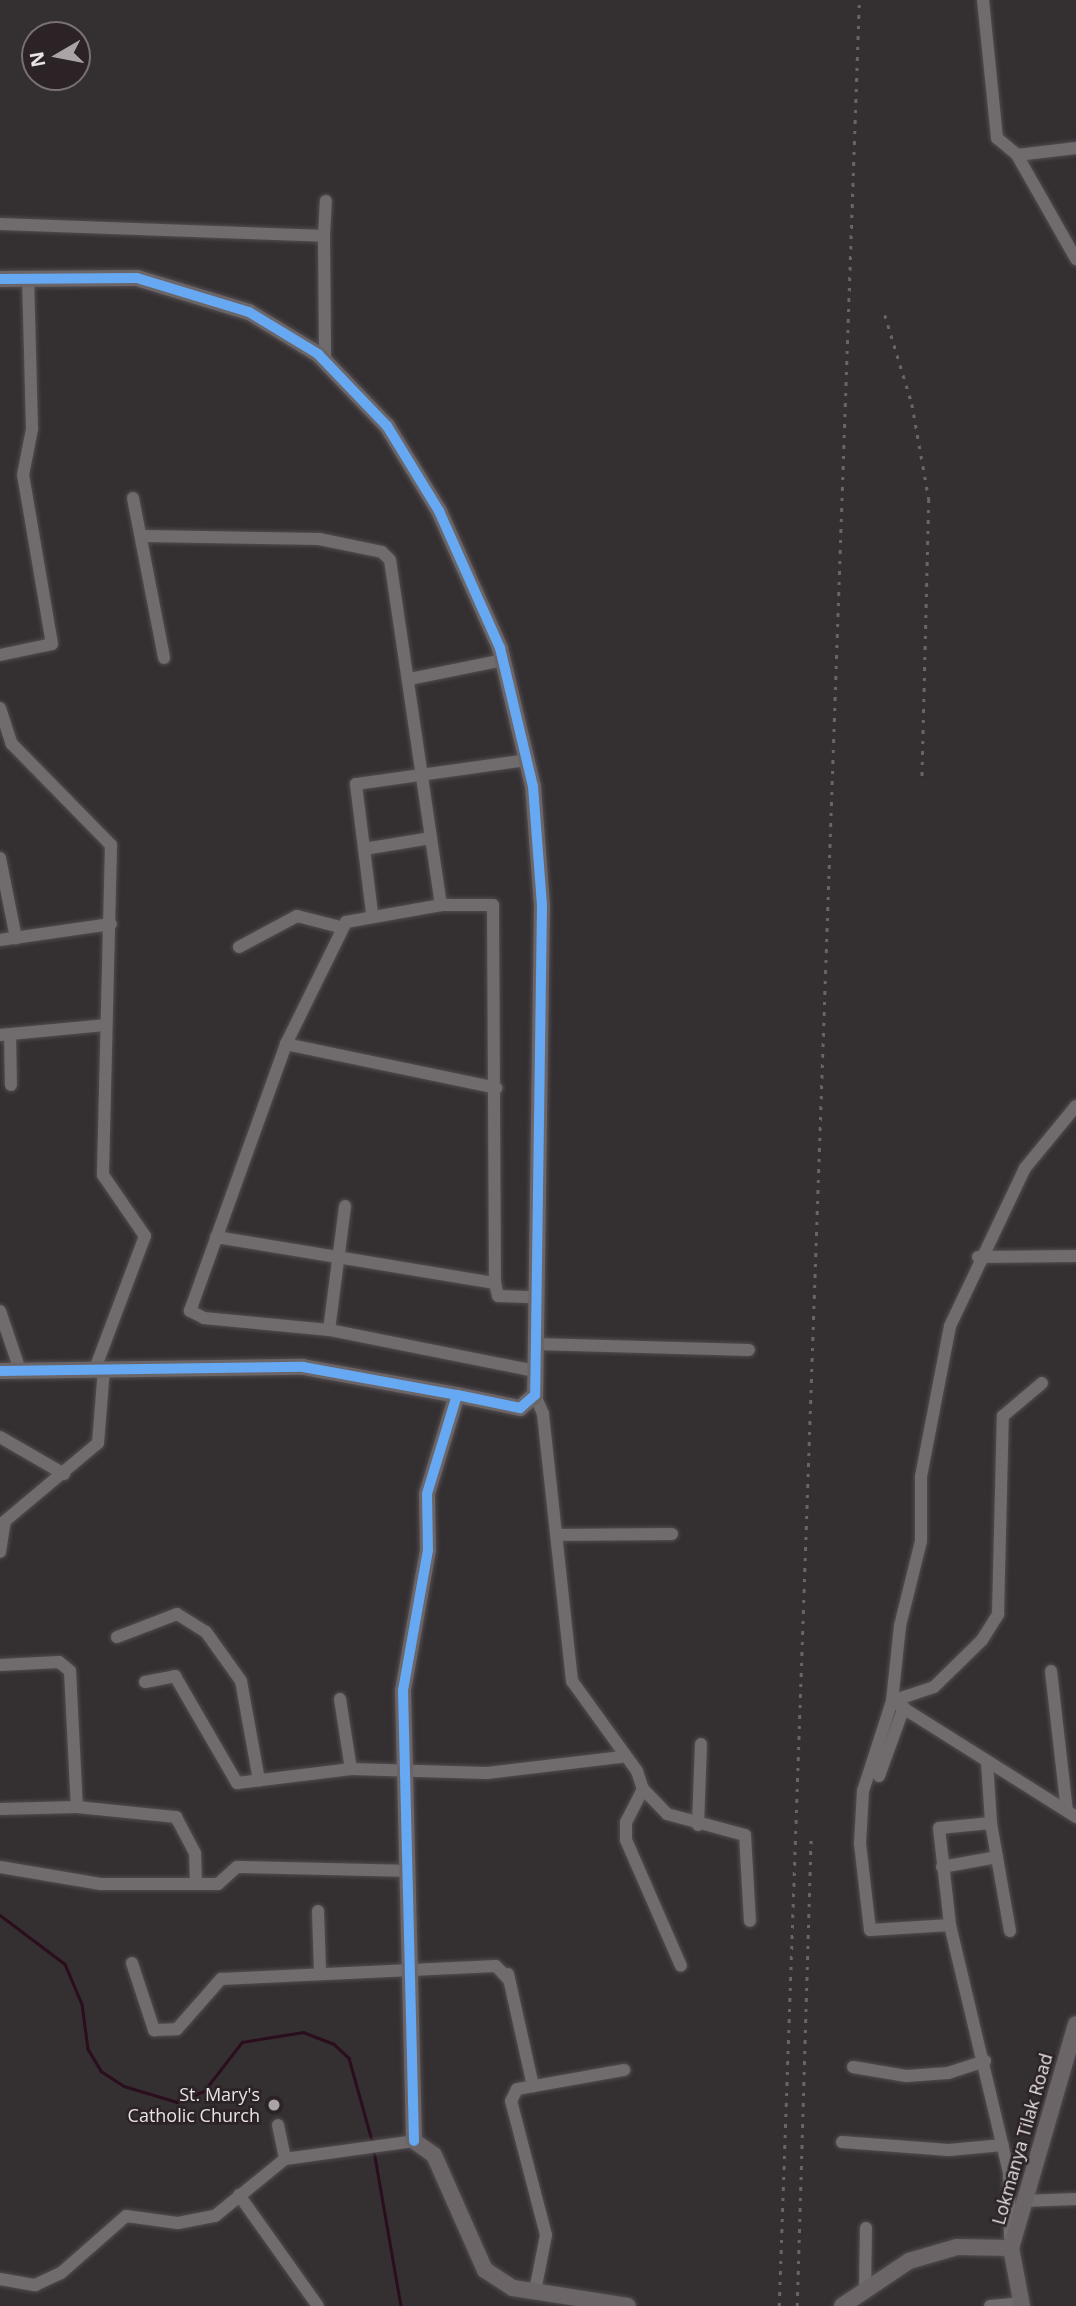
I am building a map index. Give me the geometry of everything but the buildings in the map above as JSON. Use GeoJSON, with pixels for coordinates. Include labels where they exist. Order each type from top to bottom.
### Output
{"type":"FeatureCollection","features":[{"type":"Feature","properties":{"kind":"street"},"geometry":{"type":"LineString","coordinates":[[983,0],[997,138],[1017,155],[1076,260]]}},
{"type":"Feature","properties":{"kind":"street"},"geometry":{"type":"LineString","coordinates":[[1017,155],[1076,149]]}},
{"type":"Feature","properties":{"kind":"street"},"geometry":{"type":"LineString","coordinates":[[325,362],[326,201]]}},
{"type":"Feature","properties":{"kind":"street"},"geometry":{"type":"LineString","coordinates":[[0,224],[324,236]]}},
{"type":"Feature","properties":{"kind":"street"},"geometry":{"type":"LineString","coordinates":[[0,655],[52,644],[23,475],[32,429],[28,278]]}},
{"type":"Feature","properties":{"kind":"street"},"geometry":{"type":"LineString","coordinates":[[0,279],[28,278],[68,283],[137,278],[249,312],[325,362],[387,426],[439,511],[503,660],[527,760],[542,905],[535,1395],[558,1535],[572,1681],[622,1757],[637,1771],[643,1789],[667,1814],[698,1825],[745,1835],[750,1921]]}},
{"type":"Feature","properties":{"kind":"street"},"geometry":{"type":"LineString","coordinates":[[133,498],[145,536],[164,658]]}},
{"type":"Feature","properties":{"kind":"street"},"geometry":{"type":"LineString","coordinates":[[145,536],[319,539],[382,552],[390,560],[410,679],[441,905]]}},
{"type":"Feature","properties":{"kind":"street"},"geometry":{"type":"LineString","coordinates":[[410,679],[503,660]]}},
{"type":"Feature","properties":{"kind":"street"},"geometry":{"type":"LineString","coordinates":[[0,708],[5,734],[111,845],[103,1175],[145,1236],[99,1369],[98,1443],[5,1521],[0,1552]]}},
{"type":"Feature","properties":{"kind":"street"},"geometry":{"type":"LineString","coordinates":[[372,913],[356,784],[421,772],[527,760]]}},
{"type":"Feature","properties":{"kind":"street"},"geometry":{"type":"LineString","coordinates":[[364,849],[431,838]]}},
{"type":"Feature","properties":{"kind":"street"},"geometry":{"type":"LineString","coordinates":[[0,858],[16,938]]}},
{"type":"Feature","properties":{"kind":"street"},"geometry":{"type":"LineString","coordinates":[[239,947],[297,916],[340,927],[372,913],[441,905],[493,905],[495,1283],[498,1296],[536,1297]]}},
{"type":"Feature","properties":{"kind":"street"},"geometry":{"type":"LineString","coordinates":[[0,940],[111,924]]}},
{"type":"Feature","properties":{"kind":"street"},"geometry":{"type":"LineString","coordinates":[[340,927],[286,1044],[191,1311],[204,1318],[329,1330],[536,1371]]}},
{"type":"Feature","properties":{"kind":"street"},"geometry":{"type":"LineString","coordinates":[[11,1085],[5,1035],[105,1025]]}},
{"type":"Feature","properties":{"kind":"street"},"geometry":{"type":"LineString","coordinates":[[286,1044],[496,1088]]}},
{"type":"Feature","properties":{"kind":"street"},"geometry":{"type":"LineString","coordinates":[[880,1776],[898,1704],[900,1626],[921,1541],[921,1476],[950,1326],[978,1257],[1025,1168],[1076,1106]]}},
{"type":"Feature","properties":{"kind":"street"},"geometry":{"type":"LineString","coordinates":[[329,1330],[345,1206]]}},
{"type":"Feature","properties":{"kind":"street"},"geometry":{"type":"LineString","coordinates":[[216,1237],[495,1283]]}},
{"type":"Feature","properties":{"kind":"street"},"geometry":{"type":"LineString","coordinates":[[978,1257],[1076,1256]]}},
{"type":"Feature","properties":{"kind":"street"},"geometry":{"type":"LineString","coordinates":[[0,1311],[20,1370]]}},
{"type":"Feature","properties":{"kind":"street"},"geometry":{"type":"LineString","coordinates":[[536,1344],[749,1350]]}},
{"type":"Feature","properties":{"kind":"street"},"geometry":{"type":"LineString","coordinates":[[0,1371],[303,1367],[520,1408],[535,1395]]}},
{"type":"Feature","properties":{"kind":"street"},"geometry":{"type":"LineString","coordinates":[[950,1925],[870,1930],[863,1905],[863,1791],[898,1704],[934,1687],[982,1640],[998,1614],[1003,1416],[1042,1383]]}},
{"type":"Feature","properties":{"kind":"street"},"geometry":{"type":"LineString","coordinates":[[414,2141],[402,1690],[428,1550],[427,1494],[457,1395]]}},
{"type":"Feature","properties":{"kind":"street"},"geometry":{"type":"LineString","coordinates":[[0,1437],[64,1474]]}},
{"type":"Feature","properties":{"kind":"street"},"geometry":{"type":"LineString","coordinates":[[558,1535],[672,1534]]}},
{"type":"Feature","properties":{"kind":"street"},"geometry":{"type":"LineString","coordinates":[[117,1637],[177,1614],[206,1632],[242,1681],[259,1780]]}},
{"type":"Feature","properties":{"kind":"street"},"geometry":{"type":"LineString","coordinates":[[0,1665],[59,1662],[71,1671],[77,1807]]}},
{"type":"Feature","properties":{"kind":"street"},"geometry":{"type":"LineString","coordinates":[[1051,1671],[1072,1814]]}},
{"type":"Feature","properties":{"kind":"street"},"geometry":{"type":"LineString","coordinates":[[145,1682],[175,1676],[226,1772],[237,1783],[351,1769],[487,1773],[622,1757]]}},
{"type":"Feature","properties":{"kind":"street"},"geometry":{"type":"LineString","coordinates":[[340,1699],[351,1769]]}},
{"type":"Feature","properties":{"kind":"street"},"geometry":{"type":"LineString","coordinates":[[898,1704],[1072,1814]]}},
{"type":"Feature","properties":{"kind":"street"},"geometry":{"type":"LineString","coordinates":[[698,1825],[701,1744]]}},
{"type":"Feature","properties":{"kind":"street"},"geometry":{"type":"LineString","coordinates":[[987,1762],[990,1823],[1010,1931]]}},
{"type":"Feature","properties":{"kind":"street"},"geometry":{"type":"LineString","coordinates":[[643,1789],[626,1822],[626,1840],[681,1966]]}},
{"type":"Feature","properties":{"kind":"street"},"geometry":{"type":"LineString","coordinates":[[0,1809],[77,1807],[176,1817],[195,1853],[196,1882]]}},
{"type":"Feature","properties":{"kind":"street"},"geometry":{"type":"LineString","coordinates":[[842,2306],[909,2261],[957,2247],[1011,2248],[1003,2145],[950,1925],[939,1828],[990,1823]]}},
{"type":"Feature","properties":{"kind":"street"},"geometry":{"type":"LineString","coordinates":[[942,1867],[997,1857]]}},
{"type":"Feature","properties":{"kind":"street"},"geometry":{"type":"LineString","coordinates":[[0,1867],[101,1884],[218,1884],[237,1867],[407,1871]]}},
{"type":"Feature","properties":{"kind":"street"},"geometry":{"type":"LineString","coordinates":[[318,1911],[320,1970]]}},
{"type":"Feature","properties":{"kind":"street"},"geometry":{"type":"LineString","coordinates":[[132,1963],[154,2029],[177,2029],[221,1979],[320,1970],[410,1972],[496,1966],[508,1975],[533,2086]]}},
{"type":"Feature","properties":{"kind":"street","name":"Lokmanya Tilak Road"},"geometry":{"type":"LineString","coordinates":[[1022,2305],[1011,2248],[1076,2024]]}},
{"type":"Feature","properties":{"kind":"street"},"geometry":{"type":"LineString","coordinates":[[853,2067],[906,2076],[948,2073],[985,2062]]}},
{"type":"Feature","properties":{"kind":"street"},"geometry":{"type":"LineString","coordinates":[[534,2291],[547,2235],[511,2101],[517,2089],[624,2070]]}},
{"type":"Feature","properties":{"kind":"street"},"geometry":{"type":"LineString","coordinates":[[278,2125],[285,2159]]}},
{"type":"Feature","properties":{"kind":"street"},"geometry":{"type":"LineString","coordinates":[[0,2279],[35,2284],[61,2273],[126,2216],[178,2223],[215,2216],[285,2159],[414,2141],[434,2155],[485,2270],[513,2288],[628,2306]]}},
{"type":"Feature","properties":{"kind":"street"},"geometry":{"type":"LineString","coordinates":[[842,2142],[949,2150],[1003,2145]]}},
{"type":"Feature","properties":{"kind":"street"},"geometry":{"type":"LineString","coordinates":[[239,2194],[318,2306]]}},
{"type":"Feature","properties":{"kind":"street"},"geometry":{"type":"LineString","coordinates":[[1023,2201],[1076,2199]]}},
{"type":"Feature","properties":{"kind":"street"},"geometry":{"type":"LineString","coordinates":[[865,2290],[866,2228]]}},
{"type":"Feature","properties":{"kind":"street"},"geometry":{"type":"LineString","coordinates":[[990,2306],[1022,2305]]}},
{"type":"Feature","properties":{"kind":"waterway"},"geometry":{"type":"LineString","coordinates":[[0,1915],[65,1964],[82,2004],[88,2049],[101,2071],[124,2086],[177,2102],[204,2091],[242,2042],[303,2032],[334,2044],[349,2058],[373,2144]]}},
{"type":"Feature","properties":{"kind":"waterway"},"geometry":{"type":"LineString","coordinates":[[374,2151],[401,2306]]}},
{"type":"Feature","properties":{"kind":"railway"},"geometry":{"type":"LineString","coordinates":[[779,2306],[859,0]]}},
{"type":"Feature","properties":{"kind":"railway"},"geometry":{"type":"LineString","coordinates":[[885,315],[912,404],[929,499],[922,783]]}},
{"type":"Feature","properties":{"kind":"railway"},"geometry":{"type":"LineString","coordinates":[[797,2306],[811,1838]]}},
{"type":"Feature","properties":{"kind":"cycle path"},"geometry":{"type":"LineString","coordinates":[[0,279],[137,278],[249,312],[318,354],[387,426],[439,511],[500,648],[533,786],[542,905],[535,1395],[520,1408],[457,1395]]}},
{"type":"Feature","properties":{"kind":"cycle path"},"geometry":{"type":"LineString","coordinates":[[0,1371],[303,1367],[457,1395],[427,1494],[428,1550],[403,1690],[414,2141]]}},
{"type":"Feature","properties":{"kind":"place","name":"St. Mary's Catholic Church"},"geometry":{"type":"Point","coordinates":[274,2105]}}]}
